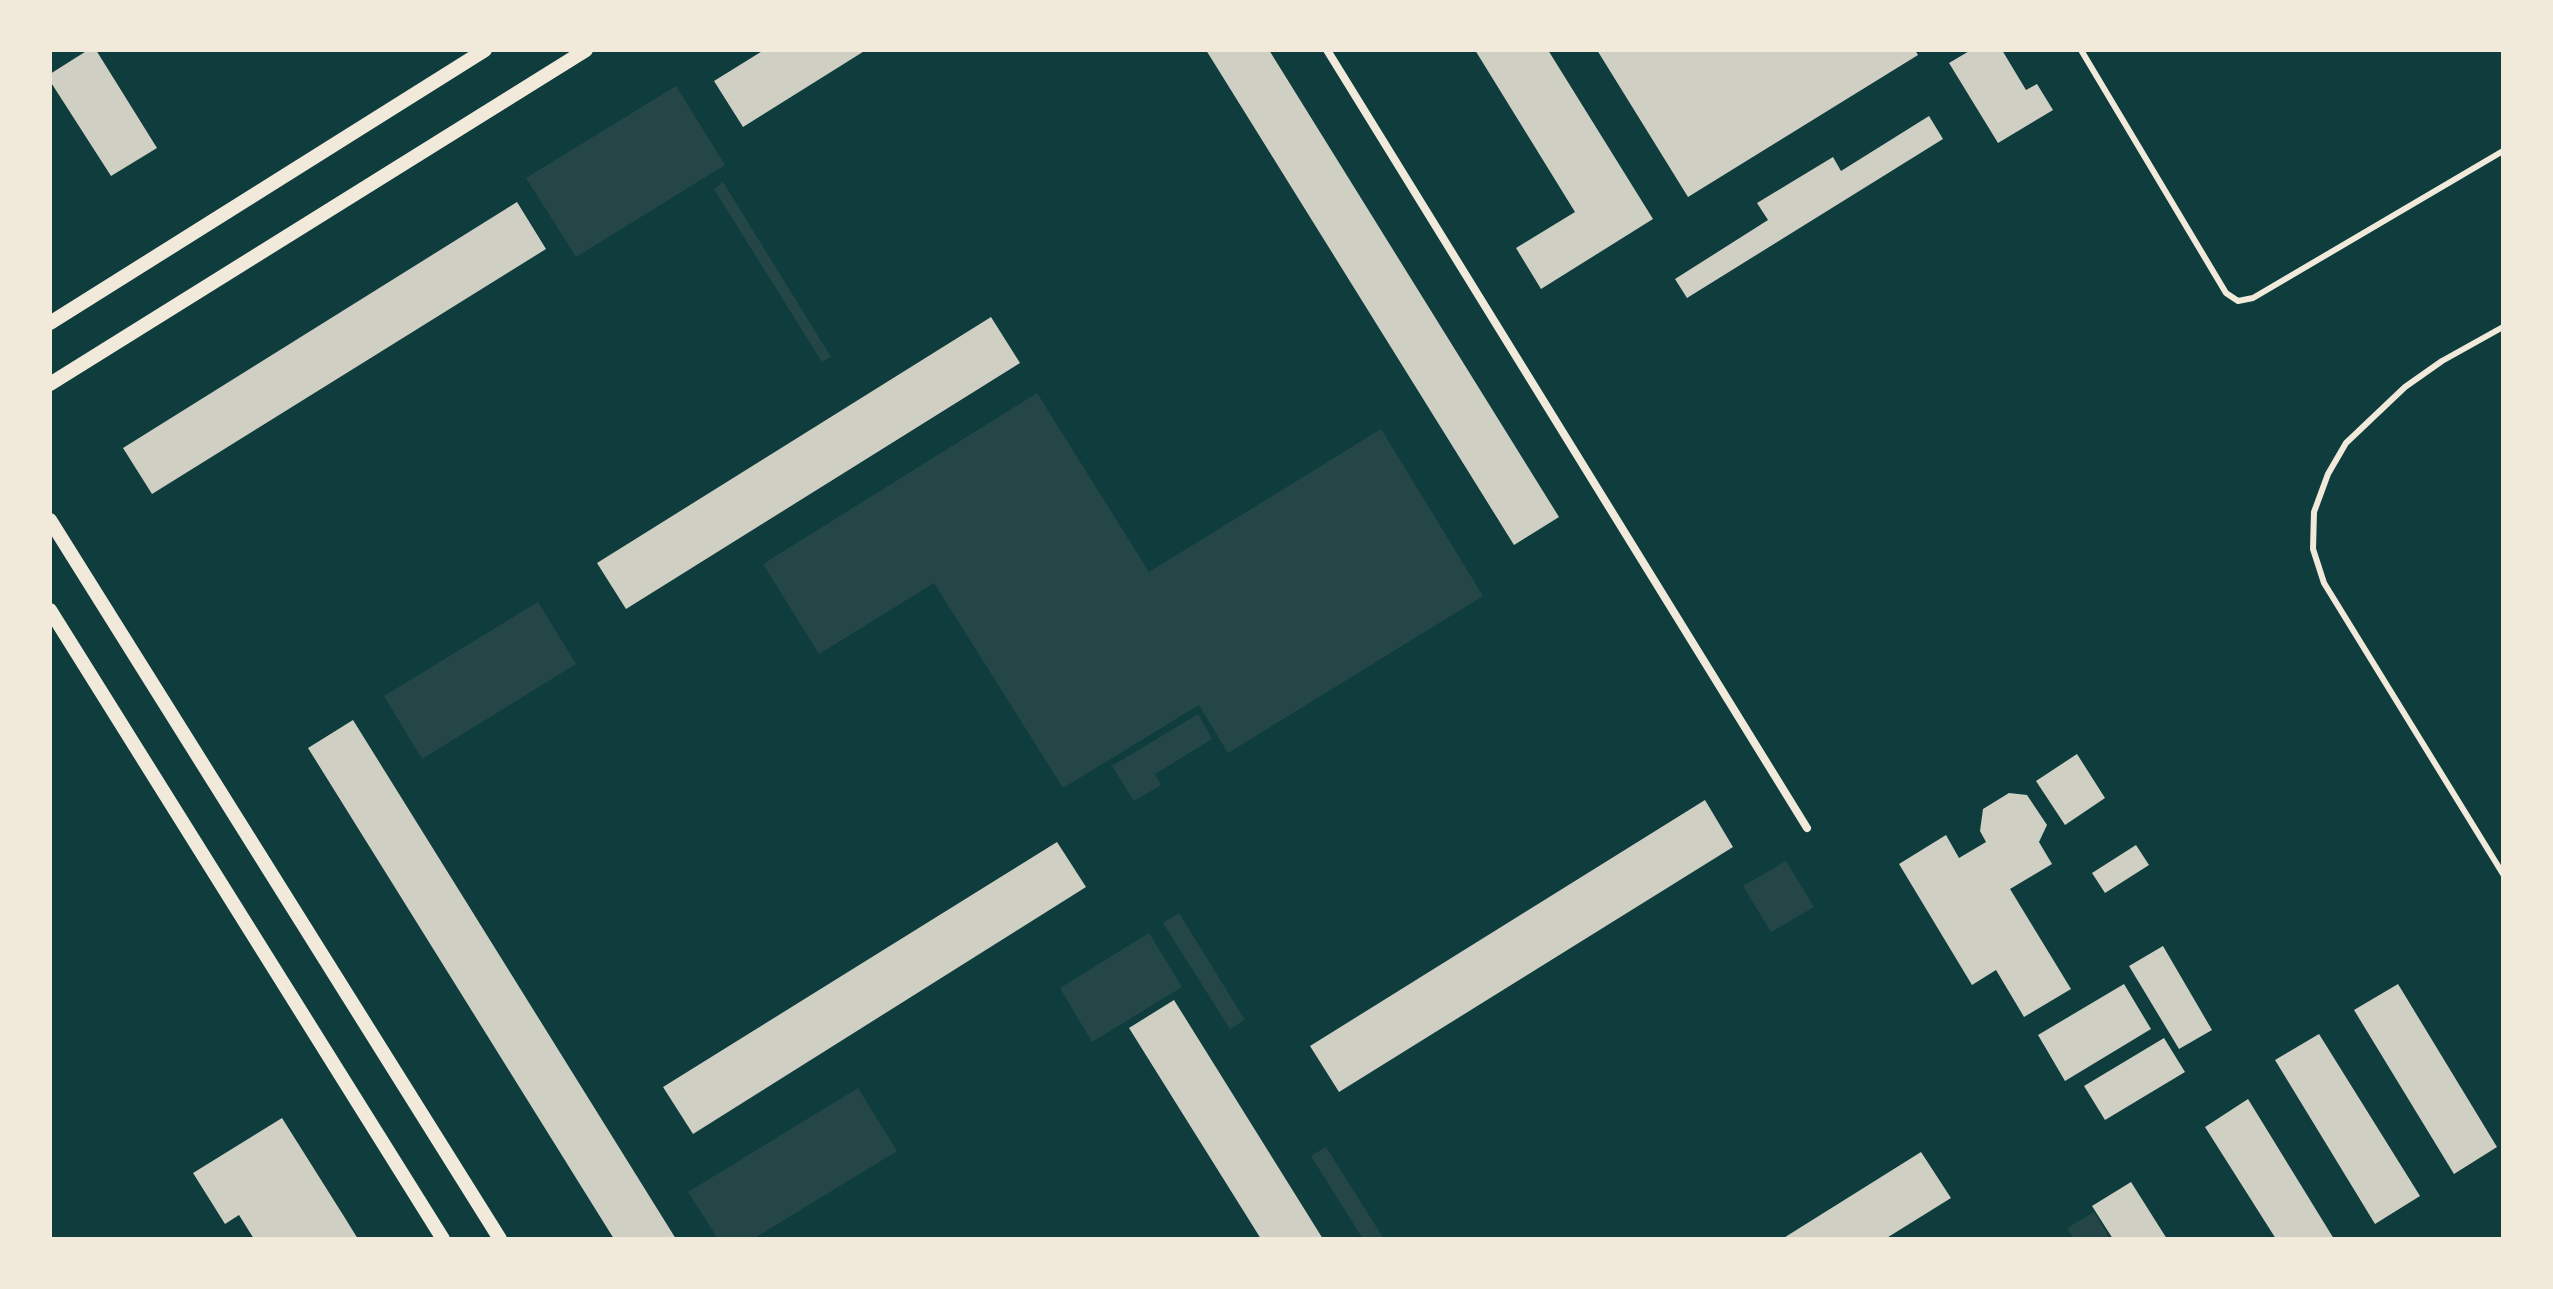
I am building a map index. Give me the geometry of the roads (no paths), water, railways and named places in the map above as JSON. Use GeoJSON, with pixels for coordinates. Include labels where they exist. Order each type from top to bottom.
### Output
{"type":"FeatureCollection","features":[{"type":"Feature","properties":{"kind":"street"},"geometry":{"type":"LineString","coordinates":[[50,323],[485,50]]}},
{"type":"Feature","properties":{"kind":"street"},"geometry":{"type":"LineString","coordinates":[[50,384],[586,50]]}},
{"type":"Feature","properties":{"kind":"street"},"geometry":{"type":"LineString","coordinates":[[1327,50],[1807,828]]}},
{"type":"Feature","properties":{"kind":"street"},"geometry":{"type":"LineString","coordinates":[[50,520],[500,1239]]}},
{"type":"Feature","properties":{"kind":"street"},"geometry":{"type":"LineString","coordinates":[[50,610],[443,1239]]}},
{"type":"Feature","properties":{"kind":"lane"},"geometry":{"type":"LineString","coordinates":[[2081,50],[2226,293],[2238,301],[2253,298],[2277,285],[2503,151]]}},
{"type":"Feature","properties":{"kind":"lane"},"geometry":{"type":"LineString","coordinates":[[2503,327],[2442,361],[2405,387],[2346,443],[2328,474],[2314,512],[2313,549],[2324,583],[2503,874]]}}]}
